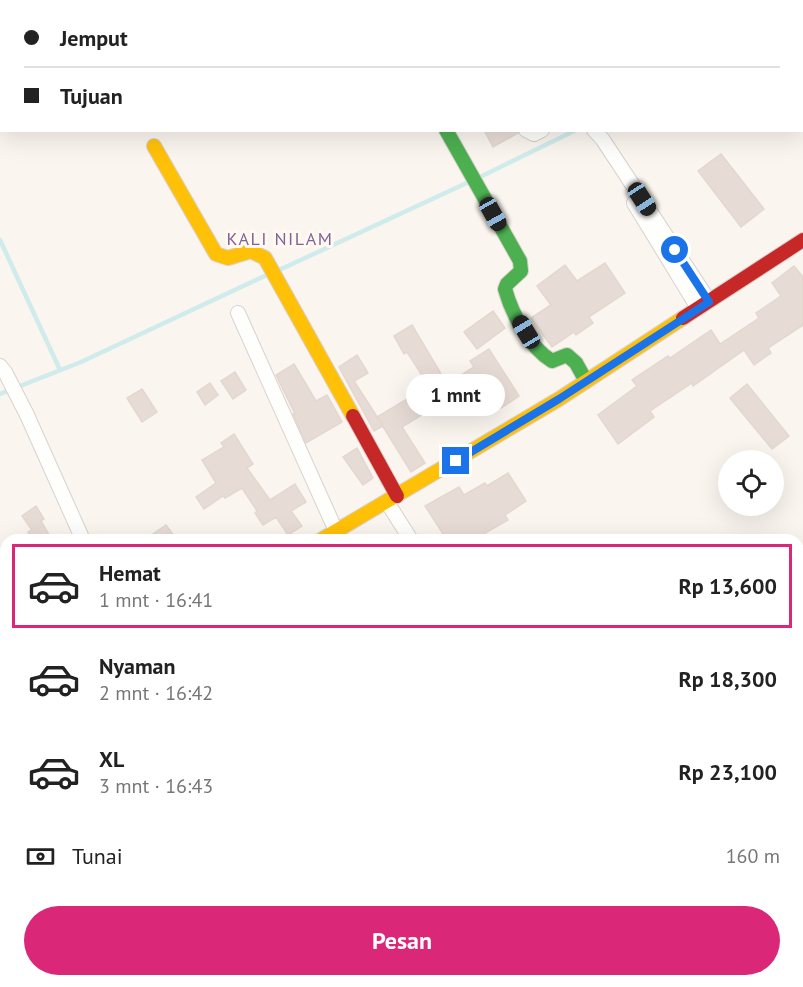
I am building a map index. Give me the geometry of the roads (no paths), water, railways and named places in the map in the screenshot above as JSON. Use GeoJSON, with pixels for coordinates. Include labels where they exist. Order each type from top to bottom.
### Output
{"type":"FeatureCollection","features":[{"type":"Feature","properties":{"kind":"street"},"geometry":{"type":"LineString","coordinates":[[447,132],[520,261],[520,271],[505,289],[515,314],[543,356],[552,361],[567,355],[576,363],[586,381]]}},
{"type":"Feature","properties":{"kind":"street"},"geometry":{"type":"LineString","coordinates":[[595,132],[603,140],[638,201],[704,305]]}},
{"type":"Feature","properties":{"kind":"street"},"geometry":{"type":"LineString","coordinates":[[154,146],[216,254],[227,259],[247,250],[258,251],[265,258],[408,534]]}},
{"type":"Feature","properties":{"kind":"street"},"geometry":{"type":"LineString","coordinates":[[331,534],[586,381],[803,240]]}},
{"type":"Feature","properties":{"kind":"street"},"geometry":{"type":"LineString","coordinates":[[238,313],[336,531]]}},
{"type":"Feature","properties":{"kind":"street"},"geometry":{"type":"LineString","coordinates":[[3,369],[27,415],[80,534]]}},
{"type":"Feature","properties":{"kind":"waterway"},"geometry":{"type":"LineString","coordinates":[[478,178],[572,132]]}},
{"type":"Feature","properties":{"kind":"waterway"},"geometry":{"type":"LineString","coordinates":[[277,271],[471,181]]}},
{"type":"Feature","properties":{"kind":"waterway"},"geometry":{"type":"LineString","coordinates":[[0,240],[60,370]]}},
{"type":"Feature","properties":{"kind":"waterway"},"geometry":{"type":"LineString","coordinates":[[0,394],[81,362],[269,274]]}},
{"type":"Feature","properties":{"kind":"district","name":"KALI NILAM"},"geometry":{"type":"Point","coordinates":[280,239]}}]}
